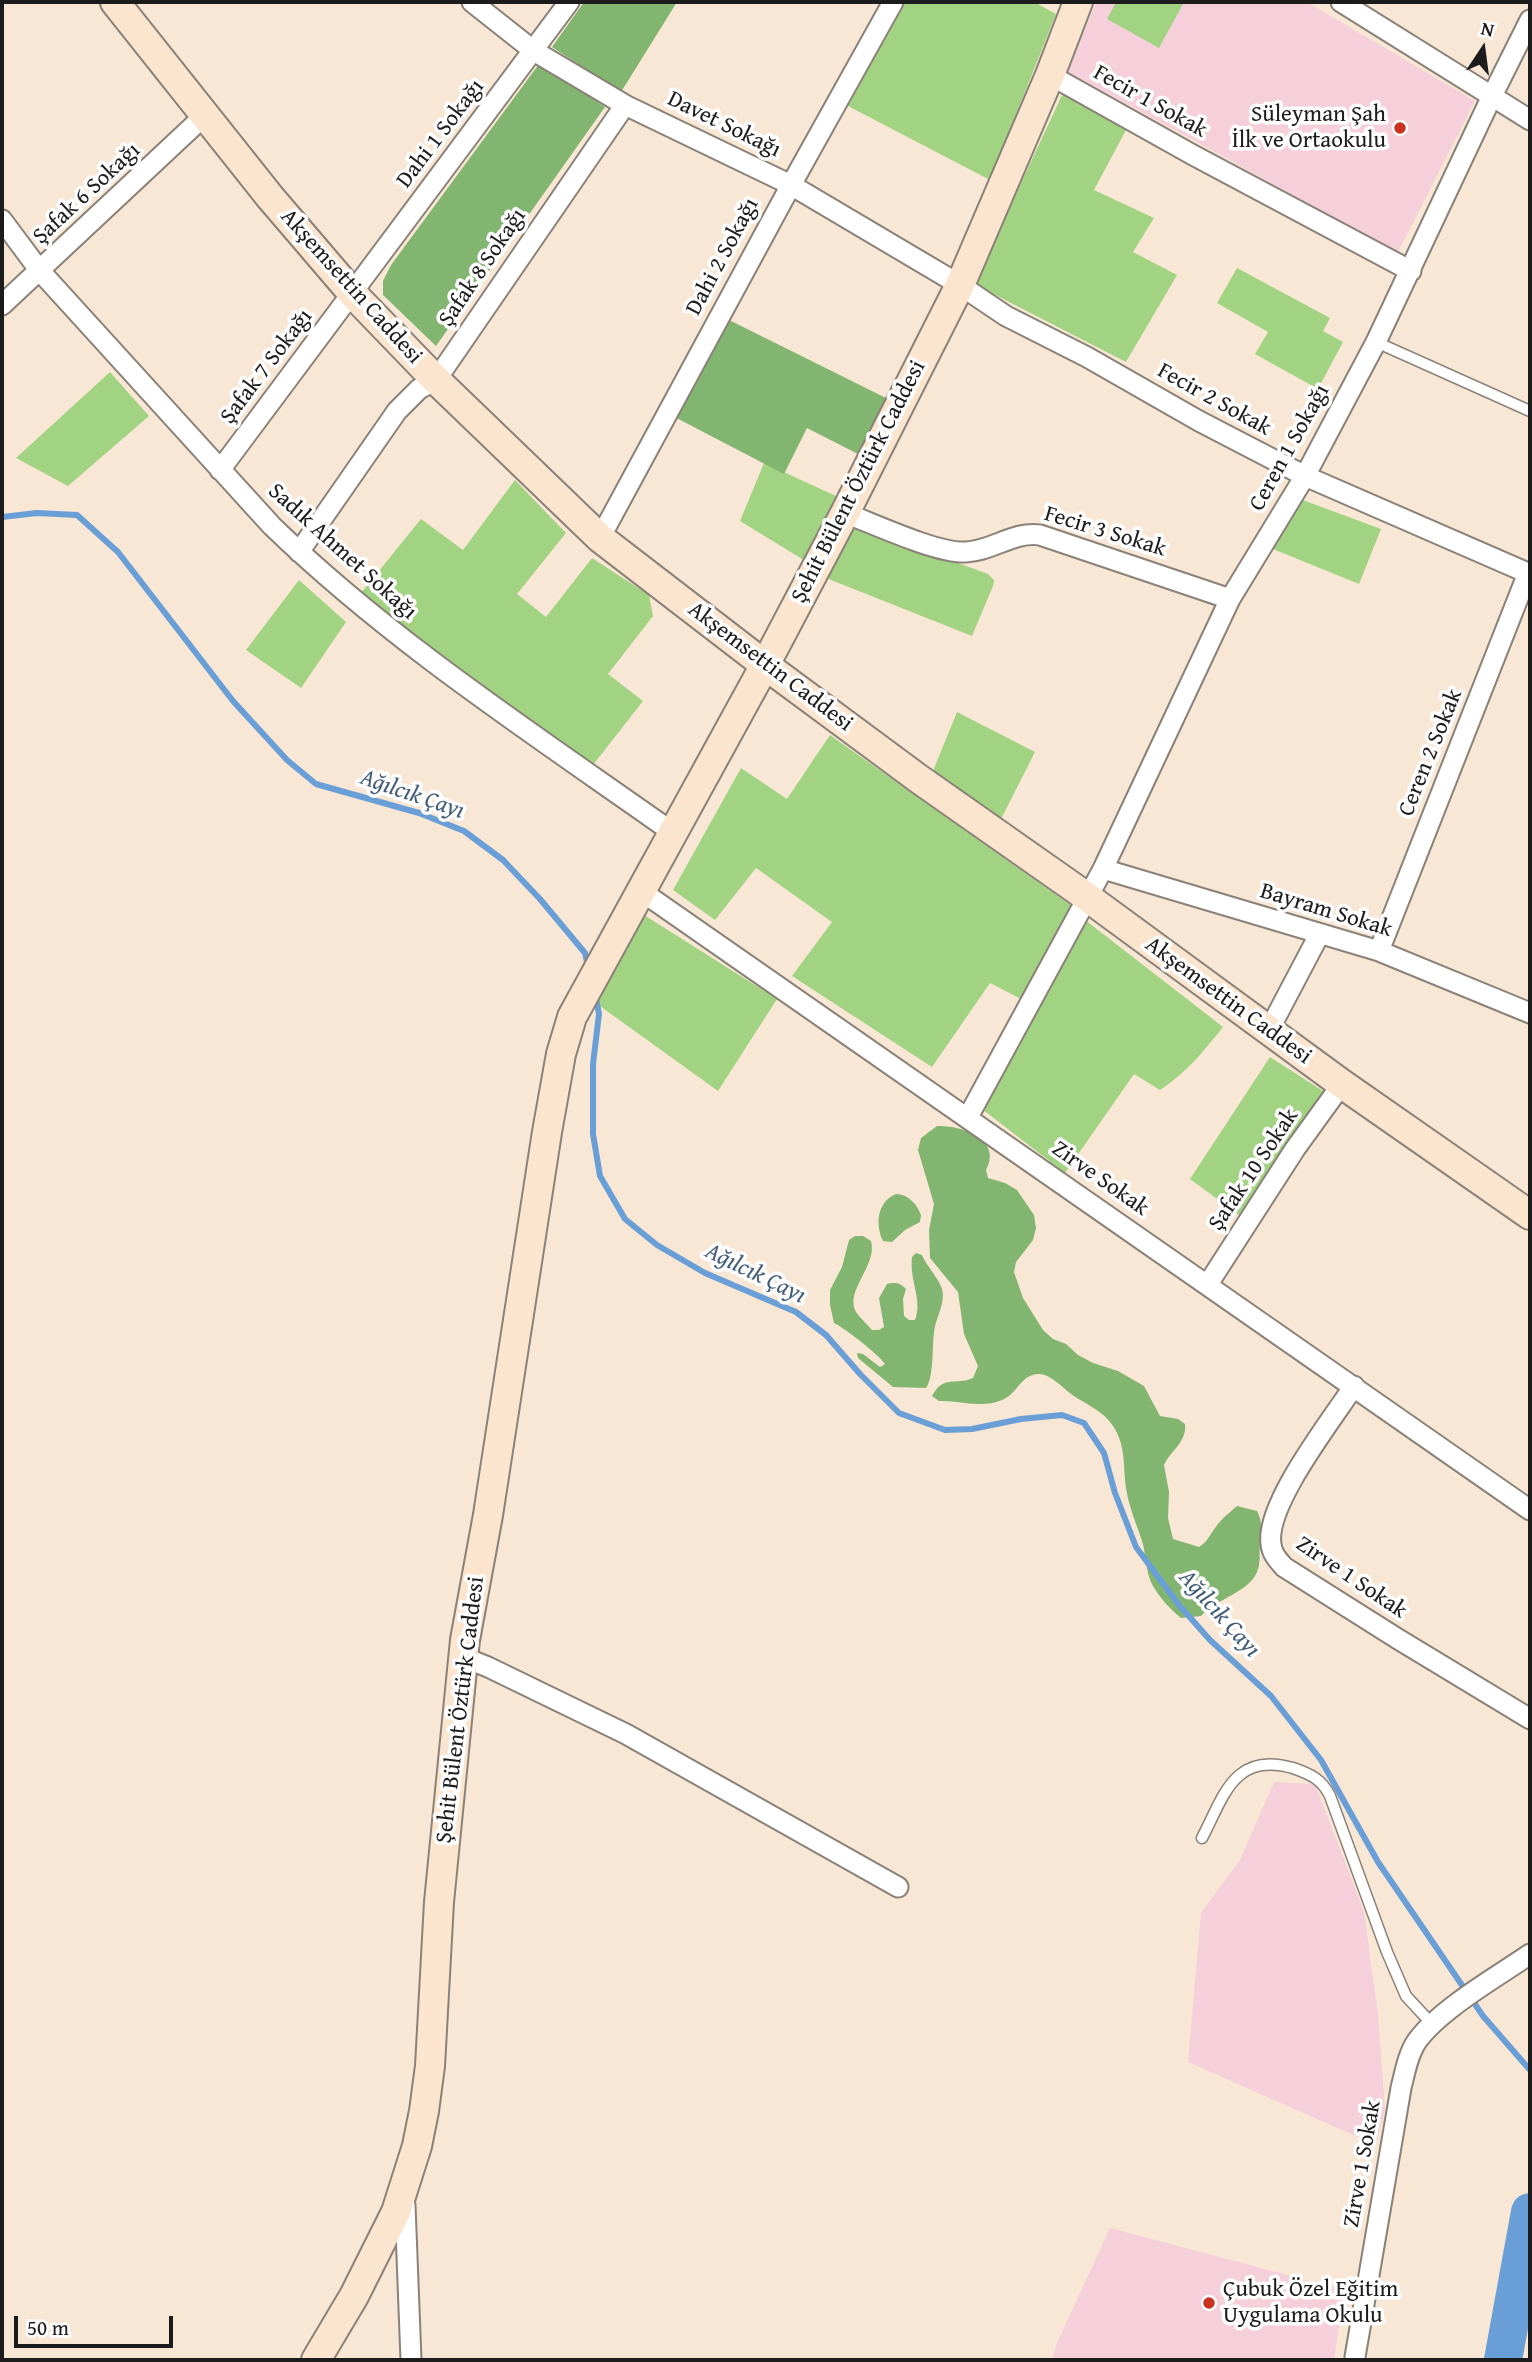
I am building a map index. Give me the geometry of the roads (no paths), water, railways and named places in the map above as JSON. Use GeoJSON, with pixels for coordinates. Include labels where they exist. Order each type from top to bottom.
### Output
{"type":"FeatureCollection","features":[{"type":"Feature","properties":{"kind":"street","name":"Akşemsettin Caddesi"},"geometry":{"type":"LineString","coordinates":[[115,2],[204,116],[353,294],[436,380],[600,538],[919,779],[1087,897],[1342,1084],[1530,1215]]}},
{"type":"Feature","properties":{"kind":"street","name":"Davet Sokağı"},"geometry":{"type":"LineString","coordinates":[[472,2],[534,51],[625,104],[791,185],[960,285]]}},
{"type":"Feature","properties":{"kind":"street","name":"Dahi 1 Sokağı"},"geometry":{"type":"LineString","coordinates":[[353,294],[534,51],[567,2]]}},
{"type":"Feature","properties":{"kind":"street","name":"Dahi 2 Sokağı"},"geometry":{"type":"LineString","coordinates":[[600,538],[893,2]]}},
{"type":"Feature","properties":{"kind":"street","name":"Şehit Bülent Öztürk Caddesi"},"geometry":{"type":"LineString","coordinates":[[316,2360],[354,2296],[401,2200],[417,2146],[430,2066],[439,1902],[463,1657],[488,1515],[547,1132],[561,1054],[572,1017],[765,665],[960,285],[1050,75],[1078,2]]}},
{"type":"Feature","properties":{"kind":"street"},"geometry":{"type":"LineString","coordinates":[[1341,2],[1530,120]]}},
{"type":"Feature","properties":{"kind":"street","name":"Ceren 1 Sokağı"},"geometry":{"type":"LineString","coordinates":[[968,1116],[1103,869],[1230,599],[1305,476],[1376,342],[1530,20]]}},
{"type":"Feature","properties":{"kind":"street","name":"Fecir 1 Sokak"},"geometry":{"type":"LineString","coordinates":[[1050,75],[1411,271]]}},
{"type":"Feature","properties":{"kind":"street","name":"Şafak 8 Sokağı"},"geometry":{"type":"LineString","coordinates":[[299,552],[397,411],[419,389],[436,380],[625,104]]}},
{"type":"Feature","properties":{"kind":"street","name":"Şafak 6 Sokağı"},"geometry":{"type":"LineString","coordinates":[[2,305],[204,116]]}},
{"type":"Feature","properties":{"kind":"street","name":"Sadık Ahmet Sokağı"},"geometry":{"type":"LineString","coordinates":[[2,220],[40,271],[220,470],[299,552],[412,648],[672,832]]}},
{"type":"Feature","properties":{"kind":"street","name":"Fecir 2 Sokak"},"geometry":{"type":"LineString","coordinates":[[960,285],[1006,316],[1305,476],[1529,573]]}},
{"type":"Feature","properties":{"kind":"street","name":"Şafak 7 Sokağı"},"geometry":{"type":"LineString","coordinates":[[220,470],[353,294]]}},
{"type":"Feature","properties":{"kind":"street","name":"Fecir 3 Sokak"},"geometry":{"type":"LineString","coordinates":[[845,513],[955,552],[978,551],[1028,533],[1040,535],[1230,599]]}},
{"type":"Feature","properties":{"kind":"street","name":"Ceren 2 Sokak"},"geometry":{"type":"LineString","coordinates":[[1379,951],[1529,573]]}},
{"type":"Feature","properties":{"kind":"street","name":"Bayram Sokak"},"geometry":{"type":"LineString","coordinates":[[1103,869],[1379,951],[1530,1013]]}},
{"type":"Feature","properties":{"kind":"street","name":"Zirve Sokak"},"geometry":{"type":"LineString","coordinates":[[641,891],[968,1116],[1530,1510]]}},
{"type":"Feature","properties":{"kind":"street"},"geometry":{"type":"LineString","coordinates":[[1269,1030],[1320,934]]}},
{"type":"Feature","properties":{"kind":"street","name":"Şafak 10 Sokak"},"geometry":{"type":"LineString","coordinates":[[1208,1284],[1295,1149],[1342,1084]]}},
{"type":"Feature","properties":{"kind":"street","name":"Zirve 1 Sokak"},"geometry":{"type":"LineString","coordinates":[[1354,1386],[1287,1487],[1276,1510],[1270,1542],[1273,1554],[1284,1567],[1530,1718]]}},
{"type":"Feature","properties":{"kind":"street"},"geometry":{"type":"LineString","coordinates":[[463,1657],[626,1734],[898,1887]]}},
{"type":"Feature","properties":{"kind":"street","name":"Zirve 1 Sokak"},"geometry":{"type":"LineString","coordinates":[[1355,2357],[1408,2060],[1416,2042],[1432,2024],[1530,1954]]}},
{"type":"Feature","properties":{"kind":"street"},"geometry":{"type":"LineString","coordinates":[[401,2200],[405,2205],[411,2360]]}},
{"type":"Feature","properties":{"kind":"lane"},"geometry":{"type":"LineString","coordinates":[[1376,342],[1530,411]]}},
{"type":"Feature","properties":{"kind":"lane"},"geometry":{"type":"LineString","coordinates":[[1202,1838],[1235,1777],[1246,1770],[1271,1764],[1306,1772],[1315,1777],[1330,1796],[1387,1952],[1406,1996],[1432,2024]]}},
{"type":"Feature","properties":{"kind":"waterway","name":"Ağılcık Çayı"},"geometry":{"type":"LineString","coordinates":[[2,517],[37,513],[77,515],[118,552],[233,701],[287,760],[316,784],[419,813],[464,831],[503,860],[540,899],[585,953],[588,966]]}},
{"type":"Feature","properties":{"kind":"waterway","name":"Ağılcık Çayı"},"geometry":{"type":"LineString","coordinates":[[595,994],[599,1014],[593,1064],[593,1134],[600,1176],[625,1219],[657,1245],[705,1273],[796,1312],[826,1335],[899,1413],[945,1430],[972,1429],[1021,1419],[1062,1415],[1084,1423],[1104,1453],[1115,1493],[1136,1547],[1179,1605],[1210,1640],[1271,1696],[1321,1760],[1378,1862],[1483,2016],[1530,2070]]}},
{"type":"Feature","properties":{"kind":"waterway"},"geometry":{"type":"LineString","coordinates":[[1503,2360],[1530,2212]]}},
{"type":"Feature","properties":{"kind":"place","name":"Süleyman Şah İlk ve Ortaokulu"},"geometry":{"type":"Point","coordinates":[1400,128]}},
{"type":"Feature","properties":{"kind":"place","name":"Çubuk Özel Eğitim Uygulama Okulu"},"geometry":{"type":"Point","coordinates":[1209,2303]}}]}
